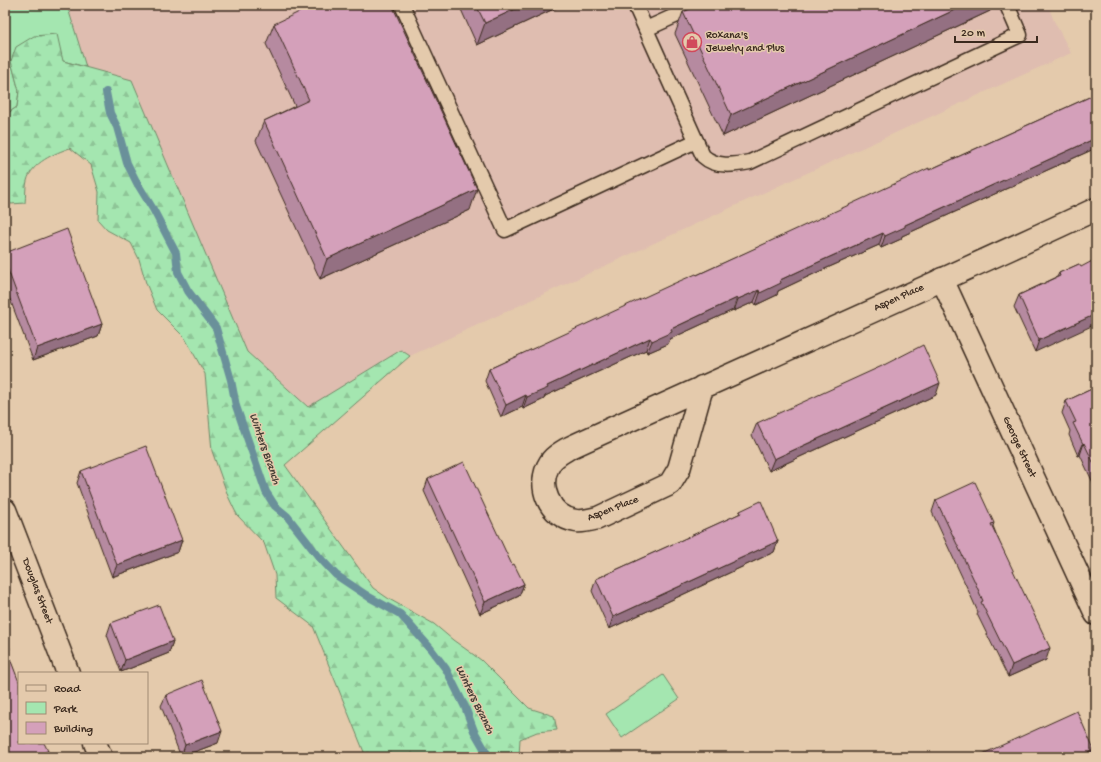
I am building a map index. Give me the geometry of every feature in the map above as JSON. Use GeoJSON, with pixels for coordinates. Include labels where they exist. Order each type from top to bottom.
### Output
{"type":"FeatureCollection","features":[{"type":"Feature","properties":{"kind":"street","name":"Aspen Place"},"geometry":{"type":"LineString","coordinates":[[702,387],[679,469],[670,484],[598,518],[587,521],[576,521],[566,518],[556,511],[545,493],[544,482],[550,462],[558,454],[702,387],[1096,209]]}},
{"type":"Feature","properties":{"kind":"street","name":"George Street"},"geometry":{"type":"LineString","coordinates":[[942,279],[1096,614]]}},
{"type":"Feature","properties":{"kind":"street","name":"Douglas Street"},"geometry":{"type":"LineString","coordinates":[[5,510],[68,672]]}},
{"type":"Feature","properties":{"kind":"street"},"geometry":{"type":"LineString","coordinates":[[95,744],[100,757]]}},
{"type":"Feature","properties":{"kind":"lane"},"geometry":{"type":"LineString","coordinates":[[402,5],[506,230],[696,141]]}},
{"type":"Feature","properties":{"kind":"lane"},"geometry":{"type":"LineString","coordinates":[[635,5],[703,156],[708,161],[720,164],[737,164],[750,162],[1020,35],[1007,5]]}},
{"type":"Feature","properties":{"kind":"lane"},"geometry":{"type":"LineString","coordinates":[[646,29],[699,5]]}},
{"type":"Feature","properties":{"kind":"shaded area"},"geometry":{"type":"Polygon","coordinates":[[[67,5],[1048,5],[1054,21],[1071,53],[743,202],[410,356],[401,350],[308,407],[247,352],[132,80],[86,67],[67,5]]]}},
{"type":"Feature","properties":{"kind":"green space"},"geometry":{"type":"Polygon","coordinates":[[[5,5],[67,5],[86,67],[63,61],[11,61],[19,91],[17,107],[5,115],[5,5]]]}},
{"type":"Feature","properties":{"kind":"green space"},"geometry":{"type":"Polygon","coordinates":[[[57,34],[63,61],[132,80],[247,352],[308,407],[401,350],[410,356],[285,465],[373,588],[389,599],[434,624],[481,660],[529,708],[554,716],[557,730],[537,732],[520,739],[519,757],[366,757],[313,626],[276,598],[275,575],[264,543],[237,515],[228,496],[212,451],[205,374],[185,338],[157,310],[146,283],[139,259],[131,243],[107,230],[98,220],[99,192],[91,165],[70,148],[64,150],[44,160],[33,169],[27,181],[25,203],[11,204],[5,199],[5,115],[17,107],[19,91],[11,61],[16,47],[34,36],[57,34]]]}},
{"type":"Feature","properties":{"kind":"green space"},"geometry":{"type":"Polygon","coordinates":[[[663,675],[679,699],[622,738],[606,714],[663,675]]]}},
{"type":"Feature","properties":{"kind":"building"},"geometry":{"type":"Polygon","coordinates":[[[314,5],[392,5],[477,189],[327,259],[264,121],[309,100],[274,24],[314,5]]]}},
{"type":"Feature","properties":{"kind":"building"},"geometry":{"type":"Polygon","coordinates":[[[476,5],[524,5],[485,23],[476,5]]]}},
{"type":"Feature","properties":{"kind":"building"},"geometry":{"type":"Polygon","coordinates":[[[699,5],[965,5],[731,115],[683,12],[699,5]]]}},
{"type":"Feature","properties":{"kind":"building"},"geometry":{"type":"Polygon","coordinates":[[[1096,94],[1096,138],[905,225],[905,227],[885,236],[883,233],[823,260],[780,280],[781,283],[760,293],[759,290],[738,299],[737,298],[671,329],[672,332],[652,341],[650,338],[547,386],[548,388],[527,397],[526,395],[506,405],[489,369],[675,283],[696,274],[697,275],[929,168],[929,170],[1096,94]]]}},
{"type":"Feature","properties":{"kind":"building"},"geometry":{"type":"Polygon","coordinates":[[[67,229],[102,324],[37,348],[5,262],[5,253],[67,229]]]}},
{"type":"Feature","properties":{"kind":"building"},"geometry":{"type":"Polygon","coordinates":[[[1096,259],[1096,314],[1039,340],[1019,295],[1060,276],[1059,273],[1079,264],[1081,267],[1096,259]]]}},
{"type":"Feature","properties":{"kind":"building"},"geometry":{"type":"Polygon","coordinates":[[[923,345],[940,383],[774,459],[757,423],[882,366],[923,345]]]}},
{"type":"Feature","properties":{"kind":"building"},"geometry":{"type":"Polygon","coordinates":[[[1096,387],[1096,468],[1073,423],[1076,422],[1066,401],[1096,387]]]}},
{"type":"Feature","properties":{"kind":"building"},"geometry":{"type":"Polygon","coordinates":[[[146,446],[182,540],[117,565],[81,471],[146,446]]]}},
{"type":"Feature","properties":{"kind":"building"},"geometry":{"type":"Polygon","coordinates":[[[464,462],[512,565],[514,564],[524,584],[485,602],[428,479],[464,462]]]}},
{"type":"Feature","properties":{"kind":"building"},"geometry":{"type":"Polygon","coordinates":[[[975,482],[994,523],[991,524],[1050,648],[1012,665],[981,602],[983,601],[974,580],[936,500],[975,482]]]}},
{"type":"Feature","properties":{"kind":"building"},"geometry":{"type":"Polygon","coordinates":[[[761,501],[778,541],[613,617],[596,579],[741,513],[740,511],[761,501]]]}},
{"type":"Feature","properties":{"kind":"building"},"geometry":{"type":"Polygon","coordinates":[[[159,605],[173,641],[125,660],[111,623],[159,605]]]}},
{"type":"Feature","properties":{"kind":"building"},"geometry":{"type":"Polygon","coordinates":[[[5,637],[10,649],[7,651],[18,679],[18,744],[44,744],[48,751],[33,757],[8,757],[5,750],[5,637]]]}},
{"type":"Feature","properties":{"kind":"building"},"geometry":{"type":"Polygon","coordinates":[[[202,680],[222,731],[185,745],[166,695],[202,680]]]}},
{"type":"Feature","properties":{"kind":"building"},"geometry":{"type":"Polygon","coordinates":[[[1077,711],[1094,750],[1079,757],[976,757],[1077,711]]]}},
{"type":"Feature","properties":{"kind":"waterway","name":"Winters Branch"},"geometry":{"type":"LineString","coordinates":[[106,92],[110,113],[117,127],[127,163],[176,253],[178,272],[188,291],[216,328],[231,380],[236,406],[266,492],[275,506],[287,516],[319,557],[336,575],[369,597],[400,614],[430,648],[446,669],[465,707],[474,731],[489,757]]}},
{"type":"Feature","properties":{"kind":"place","name":"Roxana's Jewelry and Plus"},"geometry":{"type":"Point","coordinates":[692,42]}}]}
